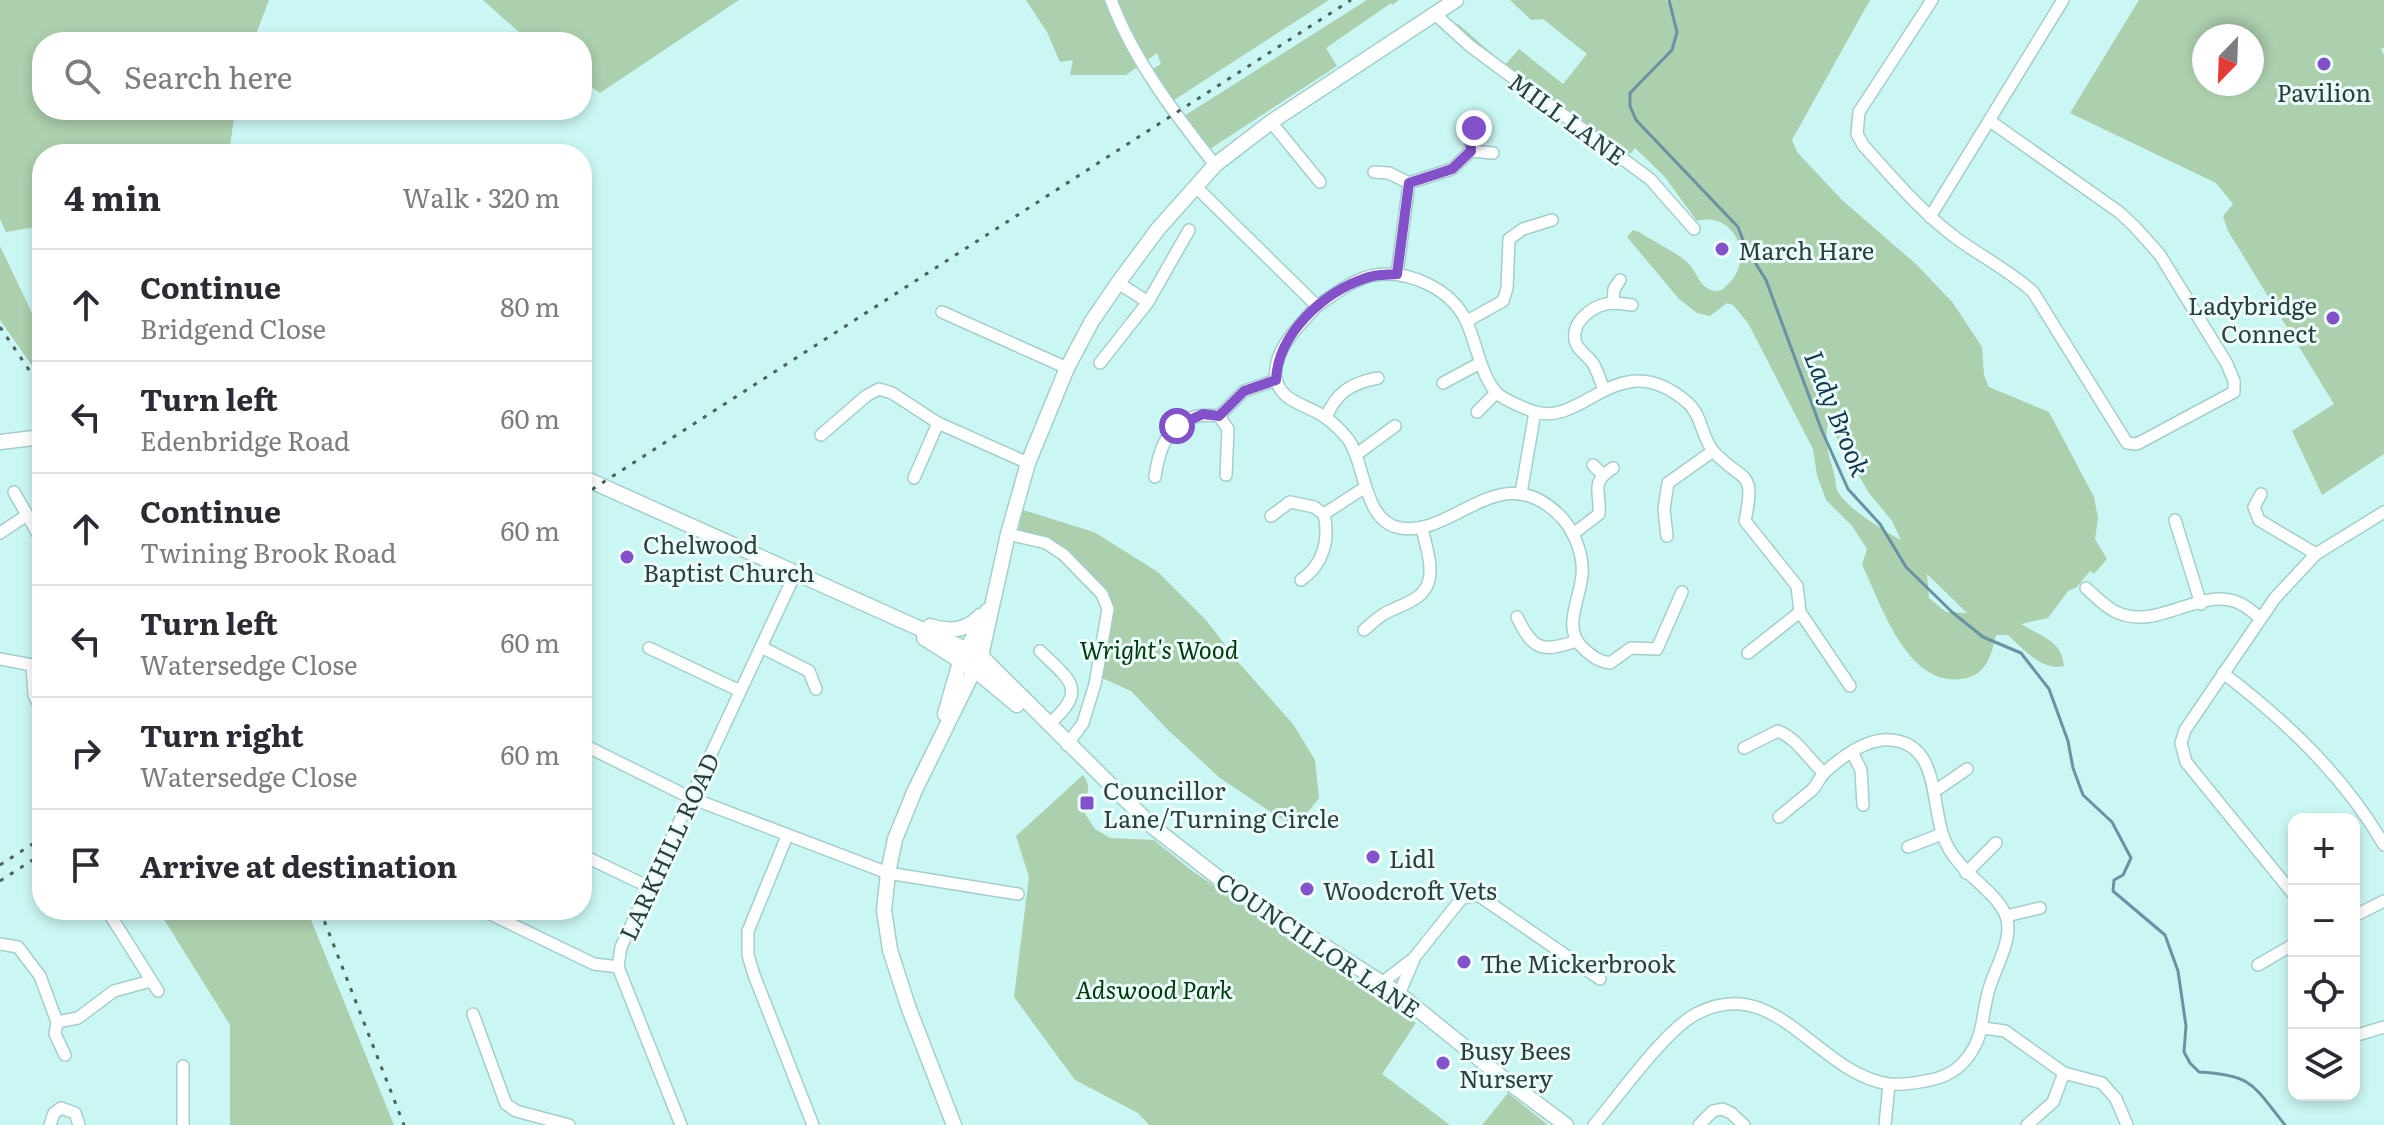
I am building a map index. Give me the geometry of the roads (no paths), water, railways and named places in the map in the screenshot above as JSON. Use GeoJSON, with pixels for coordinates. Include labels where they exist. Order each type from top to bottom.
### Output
{"type":"FeatureCollection","features":[{"type":"Feature","properties":{"kind":"street"},"geometry":{"type":"LineString","coordinates":[[1111,0],[1142,63],[1215,165]]}},
{"type":"Feature","properties":{"kind":"street"},"geometry":{"type":"LineString","coordinates":[[954,1125],[909,1009],[890,950],[884,910],[888,873],[895,839],[939,738],[978,664],[1028,463],[1067,368],[1092,321],[1118,283],[1158,229],[1215,165],[1271,122],[1456,0]]}},
{"type":"Feature","properties":{"kind":"street"},"geometry":{"type":"LineString","coordinates":[[1932,0],[1859,112],[1857,134],[1863,145],[1930,217],[2033,292],[2127,443],[2137,444],[2234,392],[2234,381],[2227,364],[2160,255],[2119,212],[1990,121]]}},
{"type":"Feature","properties":{"kind":"street"},"geometry":{"type":"LineString","coordinates":[[1930,217],[2063,0]]}},
{"type":"Feature","properties":{"kind":"street","name":"MILL LANE"},"geometry":{"type":"LineString","coordinates":[[1435,14],[1470,46],[1650,179],[1694,229]]}},
{"type":"Feature","properties":{"kind":"street"},"geometry":{"type":"LineString","coordinates":[[1271,122],[1320,182]]}},
{"type":"Feature","properties":{"kind":"street"},"geometry":{"type":"LineString","coordinates":[[1471,151],[1470,136],[1474,128],[1483,125]]}},
{"type":"Feature","properties":{"kind":"street"},"geometry":{"type":"LineString","coordinates":[[1374,172],[1389,173],[1409,183],[1452,169],[1471,151],[1493,153]]}},
{"type":"Feature","properties":{"kind":"street"},"geometry":{"type":"LineString","coordinates":[[1397,274],[1409,183]]}},
{"type":"Feature","properties":{"kind":"street"},"geometry":{"type":"LineString","coordinates":[[1196,187],[1317,306]]}},
{"type":"Feature","properties":{"kind":"street"},"geometry":{"type":"LineString","coordinates":[[1467,321],[1503,301],[1507,288],[1509,239],[1523,229],[1552,220]]}},
{"type":"Feature","properties":{"kind":"street"},"geometry":{"type":"LineString","coordinates":[[1100,363],[1148,302],[1189,230]]}},
{"type":"Feature","properties":{"kind":"street"},"geometry":{"type":"LineString","coordinates":[[1682,592],[1657,649],[1631,648],[1610,663],[1598,661],[1576,641],[1571,621],[1582,575],[1581,557],[1573,534],[1562,519],[1521,493],[1484,501],[1422,528],[1394,527],[1382,518],[1364,488],[1357,454],[1347,439],[1326,417],[1297,404],[1283,392],[1276,380],[1277,365],[1285,344],[1317,306],[1351,284],[1370,276],[1397,274],[1434,288],[1457,307],[1467,321],[1480,363],[1496,393],[1535,412],[1565,411],[1604,390],[1630,381],[1667,386],[1692,407],[1713,451],[1740,472],[1748,484],[1751,493],[1745,521],[1797,586],[1800,612],[1850,686]]}},
{"type":"Feature","properties":{"kind":"street"},"geometry":{"type":"LineString","coordinates":[[1613,303],[1614,289],[1620,280]]}},
{"type":"Feature","properties":{"kind":"street"},"geometry":{"type":"LineString","coordinates":[[1118,283],[1148,302]]}},
{"type":"Feature","properties":{"kind":"street"},"geometry":{"type":"LineString","coordinates":[[1604,390],[1593,364],[1579,348],[1575,338],[1580,320],[1594,308],[1613,303],[1632,305]]}},
{"type":"Feature","properties":{"kind":"street"},"geometry":{"type":"LineString","coordinates":[[942,312],[1067,368]]}},
{"type":"Feature","properties":{"kind":"street"},"geometry":{"type":"LineString","coordinates":[[1443,383],[1480,363]]}},
{"type":"Feature","properties":{"kind":"street"},"geometry":{"type":"LineString","coordinates":[[1326,417],[1333,401],[1342,391],[1355,382],[1378,378]]}},
{"type":"Feature","properties":{"kind":"street"},"geometry":{"type":"LineString","coordinates":[[1219,416],[1244,391],[1276,380]]}},
{"type":"Feature","properties":{"kind":"street"},"geometry":{"type":"LineString","coordinates":[[821,435],[866,396],[879,389],[892,393],[938,423],[1028,463]]}},
{"type":"Feature","properties":{"kind":"street"},"geometry":{"type":"LineString","coordinates":[[1477,412],[1496,393]]}},
{"type":"Feature","properties":{"kind":"street"},"geometry":{"type":"LineString","coordinates":[[1521,493],[1535,412]]}},
{"type":"Feature","properties":{"kind":"street"},"geometry":{"type":"LineString","coordinates":[[1155,477],[1158,452],[1177,426],[1203,414],[1219,416],[1228,429],[1226,475]]}},
{"type":"Feature","properties":{"kind":"street"},"geometry":{"type":"LineString","coordinates":[[914,478],[938,423]]}},
{"type":"Feature","properties":{"kind":"street"},"geometry":{"type":"LineString","coordinates":[[1357,454],[1395,426]]}},
{"type":"Feature","properties":{"kind":"street"},"geometry":{"type":"LineString","coordinates":[[0,442],[32,438]]}},
{"type":"Feature","properties":{"kind":"street"},"geometry":{"type":"LineString","coordinates":[[1667,536],[1664,509],[1668,483],[1713,451]]}},
{"type":"Feature","properties":{"kind":"street"},"geometry":{"type":"LineString","coordinates":[[1573,534],[1599,514],[1596,488],[1608,471],[1593,465]]}},
{"type":"Feature","properties":{"kind":"street"},"geometry":{"type":"LineString","coordinates":[[592,481],[884,611],[978,664]]}},
{"type":"Feature","properties":{"kind":"street"},"geometry":{"type":"LineString","coordinates":[[1324,514],[1364,488]]}},
{"type":"Feature","properties":{"kind":"street"},"geometry":{"type":"LineString","coordinates":[[14,492],[32,524]]}},
{"type":"Feature","properties":{"kind":"street"},"geometry":{"type":"LineString","coordinates":[[2261,494],[2254,507],[2259,520],[2316,554]]}},
{"type":"Feature","properties":{"kind":"street"},"geometry":{"type":"LineString","coordinates":[[1271,516],[1290,502],[1314,507],[1324,514],[1328,530],[1318,563],[1314,571],[1301,580]]}},
{"type":"Feature","properties":{"kind":"street"},"geometry":{"type":"LineString","coordinates":[[2288,888],[2186,762],[2181,743],[2185,730],[2223,673],[2291,578],[2316,554],[2384,512]]}},
{"type":"Feature","properties":{"kind":"street"},"geometry":{"type":"LineString","coordinates":[[0,533],[27,515]]}},
{"type":"Feature","properties":{"kind":"street"},"geometry":{"type":"LineString","coordinates":[[2175,520],[2201,604]]}},
{"type":"Feature","properties":{"kind":"street"},"geometry":{"type":"LineString","coordinates":[[1364,630],[1382,615],[1415,600],[1424,591],[1430,579],[1422,528]]}},
{"type":"Feature","properties":{"kind":"street"},"geometry":{"type":"LineString","coordinates":[[1008,534],[1046,543],[1064,555],[1102,594],[1108,609],[1095,684],[1073,750]]}},
{"type":"Feature","properties":{"kind":"street","name":"LARKHILL ROAD"},"geometry":{"type":"LineString","coordinates":[[681,1125],[618,967],[621,947],[796,572]]}},
{"type":"Feature","properties":{"kind":"street"},"geometry":{"type":"LineString","coordinates":[[2086,588],[2114,611],[2127,616],[2151,617],[2229,600],[2238,602],[2260,618]]}},
{"type":"Feature","properties":{"kind":"street"},"geometry":{"type":"LineString","coordinates":[[884,611],[940,629],[956,630],[977,620],[992,601]]}},
{"type":"Feature","properties":{"kind":"street"},"geometry":{"type":"LineString","coordinates":[[939,738],[963,655],[992,601]]}},
{"type":"Feature","properties":{"kind":"street"},"geometry":{"type":"LineString","coordinates":[[1748,653],[1800,612]]}},
{"type":"Feature","properties":{"kind":"street"},"geometry":{"type":"LineString","coordinates":[[1517,617],[1528,640],[1541,647],[1553,649],[1576,641]]}},
{"type":"Feature","properties":{"kind":"street"},"geometry":{"type":"LineString","coordinates":[[761,647],[809,671],[816,689]]}},
{"type":"Feature","properties":{"kind":"street"},"geometry":{"type":"LineString","coordinates":[[649,648],[740,691]]}},
{"type":"Feature","properties":{"kind":"street"},"geometry":{"type":"LineString","coordinates":[[1040,651],[1070,680],[1072,687],[1070,701],[1048,725]]}},
{"type":"Feature","properties":{"kind":"street"},"geometry":{"type":"LineString","coordinates":[[0,659],[32,662]]}},
{"type":"Feature","properties":{"kind":"street","name":"COUNCILLOR LANE"},"geometry":{"type":"LineString","coordinates":[[978,664],[1073,750]]}},
{"type":"Feature","properties":{"kind":"street","name":"COUNCILLOR LANE"},"geometry":{"type":"LineString","coordinates":[[978,664],[1048,725],[1153,827],[1220,879],[1399,994],[1566,1125]]}},
{"type":"Feature","properties":{"kind":"street"},"geometry":{"type":"LineString","coordinates":[[2223,673],[2263,703],[2329,769],[2384,845]]}},
{"type":"Feature","properties":{"kind":"street"},"geometry":{"type":"LineString","coordinates":[[1744,748],[1778,731],[1793,737],[1824,773]]}},
{"type":"Feature","properties":{"kind":"street"},"geometry":{"type":"LineString","coordinates":[[1594,1125],[1671,1035],[1694,1015],[1717,1006],[1738,1003],[1760,1007],[1785,1021],[1838,1062],[1889,1084],[1944,1077],[1958,1068],[1971,1053],[1983,1028],[1987,996],[2004,947],[2006,916],[1994,899],[1953,858],[1942,834],[1927,763],[1905,742],[1879,739],[1852,752],[1824,773],[1815,787],[1779,817]]}},
{"type":"Feature","properties":{"kind":"street"},"geometry":{"type":"LineString","coordinates":[[592,749],[691,798],[888,873],[1018,894]]}},
{"type":"Feature","properties":{"kind":"street"},"geometry":{"type":"LineString","coordinates":[[1852,752],[1861,770],[1863,805]]}},
{"type":"Feature","properties":{"kind":"street"},"geometry":{"type":"LineString","coordinates":[[1935,791],[1967,769]]}},
{"type":"Feature","properties":{"kind":"street"},"geometry":{"type":"LineString","coordinates":[[1908,847],[1942,834]]}},
{"type":"Feature","properties":{"kind":"street"},"geometry":{"type":"LineString","coordinates":[[787,836],[748,931],[748,955],[813,1125]]}},
{"type":"Feature","properties":{"kind":"street"},"geometry":{"type":"LineString","coordinates":[[1966,873],[1996,843]]}},
{"type":"Feature","properties":{"kind":"street"},"geometry":{"type":"LineString","coordinates":[[592,860],[649,887]]}},
{"type":"Feature","properties":{"kind":"street"},"geometry":{"type":"LineString","coordinates":[[1384,985],[1388,978],[1414,958],[1462,898],[1478,895],[1600,979]]}},
{"type":"Feature","properties":{"kind":"street"},"geometry":{"type":"LineString","coordinates":[[2360,913],[2384,901]]}},
{"type":"Feature","properties":{"kind":"street"},"geometry":{"type":"LineString","coordinates":[[2006,916],[2040,908]]}},
{"type":"Feature","properties":{"kind":"street"},"geometry":{"type":"LineString","coordinates":[[57,1022],[78,1018],[114,991],[154,986],[113,920]]}},
{"type":"Feature","properties":{"kind":"street"},"geometry":{"type":"LineString","coordinates":[[503,920],[594,964],[618,967]]}},
{"type":"Feature","properties":{"kind":"street"},"geometry":{"type":"LineString","coordinates":[[0,944],[18,947],[40,976],[57,1022],[55,1034],[65,1055]]}},
{"type":"Feature","properties":{"kind":"street"},"geometry":{"type":"LineString","coordinates":[[2258,965],[2288,948]]}},
{"type":"Feature","properties":{"kind":"street"},"geometry":{"type":"LineString","coordinates":[[1399,994],[1414,958]]}},
{"type":"Feature","properties":{"kind":"street"},"geometry":{"type":"LineString","coordinates":[[473,1014],[506,1104],[516,1111],[569,1125]]}},
{"type":"Feature","properties":{"kind":"street"},"geometry":{"type":"LineString","coordinates":[[2360,1034],[2384,1027]]}},
{"type":"Feature","properties":{"kind":"street"},"geometry":{"type":"LineString","coordinates":[[1983,1028],[2005,1031],[2064,1073],[2102,1083],[2116,1099],[2127,1125]]}},
{"type":"Feature","properties":{"kind":"street"},"geometry":{"type":"LineString","coordinates":[[183,1066],[183,1125]]}},
{"type":"Feature","properties":{"kind":"street"},"geometry":{"type":"LineString","coordinates":[[2032,1124],[2053,1102],[2064,1073]]}},
{"type":"Feature","properties":{"kind":"street"},"geometry":{"type":"LineString","coordinates":[[1885,1125],[1889,1084]]}},
{"type":"Feature","properties":{"kind":"street"},"geometry":{"type":"LineString","coordinates":[[50,1125],[54,1113],[61,1108],[75,1113],[79,1125]]}},
{"type":"Feature","properties":{"kind":"street"},"geometry":{"type":"LineString","coordinates":[[1699,1125],[1713,1111],[1722,1109],[1744,1125]]}},
{"type":"Feature","properties":{"kind":"waterway","name":"Lady Brook"},"geometry":{"type":"LineString","coordinates":[[1669,0],[1677,32],[1672,50],[1630,93],[1630,106],[1636,120],[1738,227],[1746,248],[1766,280],[1822,431],[1848,489],[1880,524],[1906,567],[1983,637],[2021,653],[2049,689],[2083,795],[2112,822],[2131,858],[2123,875],[2114,880],[2113,891],[2165,935],[2178,971],[2186,1026],[2184,1052],[2190,1063],[2199,1072],[2231,1076],[2250,1085],[2285,1125]]}},
{"type":"Feature","properties":{"kind":"railway"},"geometry":{"type":"LineString","coordinates":[[592,490],[1351,0]]}},
{"type":"Feature","properties":{"kind":"railway"},"geometry":{"type":"LineString","coordinates":[[0,327],[32,374]]}},
{"type":"Feature","properties":{"kind":"railway"},"geometry":{"type":"LineString","coordinates":[[0,865],[32,844]]}},
{"type":"Feature","properties":{"kind":"railway"},"geometry":{"type":"LineString","coordinates":[[0,881],[32,860]]}},
{"type":"Feature","properties":{"kind":"railway"},"geometry":{"type":"LineString","coordinates":[[324,920],[404,1125]]}},
{"type":"Feature","properties":{"kind":"place","name":"Pavilion"},"geometry":{"type":"Point","coordinates":[2324,64]}},
{"type":"Feature","properties":{"kind":"place","name":"March Hare"},"geometry":{"type":"Point","coordinates":[1722,249]}},
{"type":"Feature","properties":{"kind":"place","name":"Ladybridge Connect"},"geometry":{"type":"Point","coordinates":[2333,318]}},
{"type":"Feature","properties":{"kind":"place","name":"Chelwood Baptist Church"},"geometry":{"type":"Point","coordinates":[627,557]}},
{"type":"Feature","properties":{"kind":"place","name":"Councillor Lane/Turning Circle"},"geometry":{"type":"Point","coordinates":[1087,803]}},
{"type":"Feature","properties":{"kind":"place","name":"Lidl"},"geometry":{"type":"Point","coordinates":[1373,857]}},
{"type":"Feature","properties":{"kind":"place","name":"Woodcroft Vets"},"geometry":{"type":"Point","coordinates":[1307,889]}},
{"type":"Feature","properties":{"kind":"place","name":"The Mickerbrook"},"geometry":{"type":"Point","coordinates":[1464,962]}},
{"type":"Feature","properties":{"kind":"place","name":"Busy Bees Nursery"},"geometry":{"type":"Point","coordinates":[1443,1063]}},
{"type":"Feature","properties":{"kind":"park label","name":"Wright's Wood"},"geometry":{"type":"Point","coordinates":[1159,648]}},
{"type":"Feature","properties":{"kind":"park label","name":"Adswood Park"},"geometry":{"type":"Point","coordinates":[1154,988]}}]}
